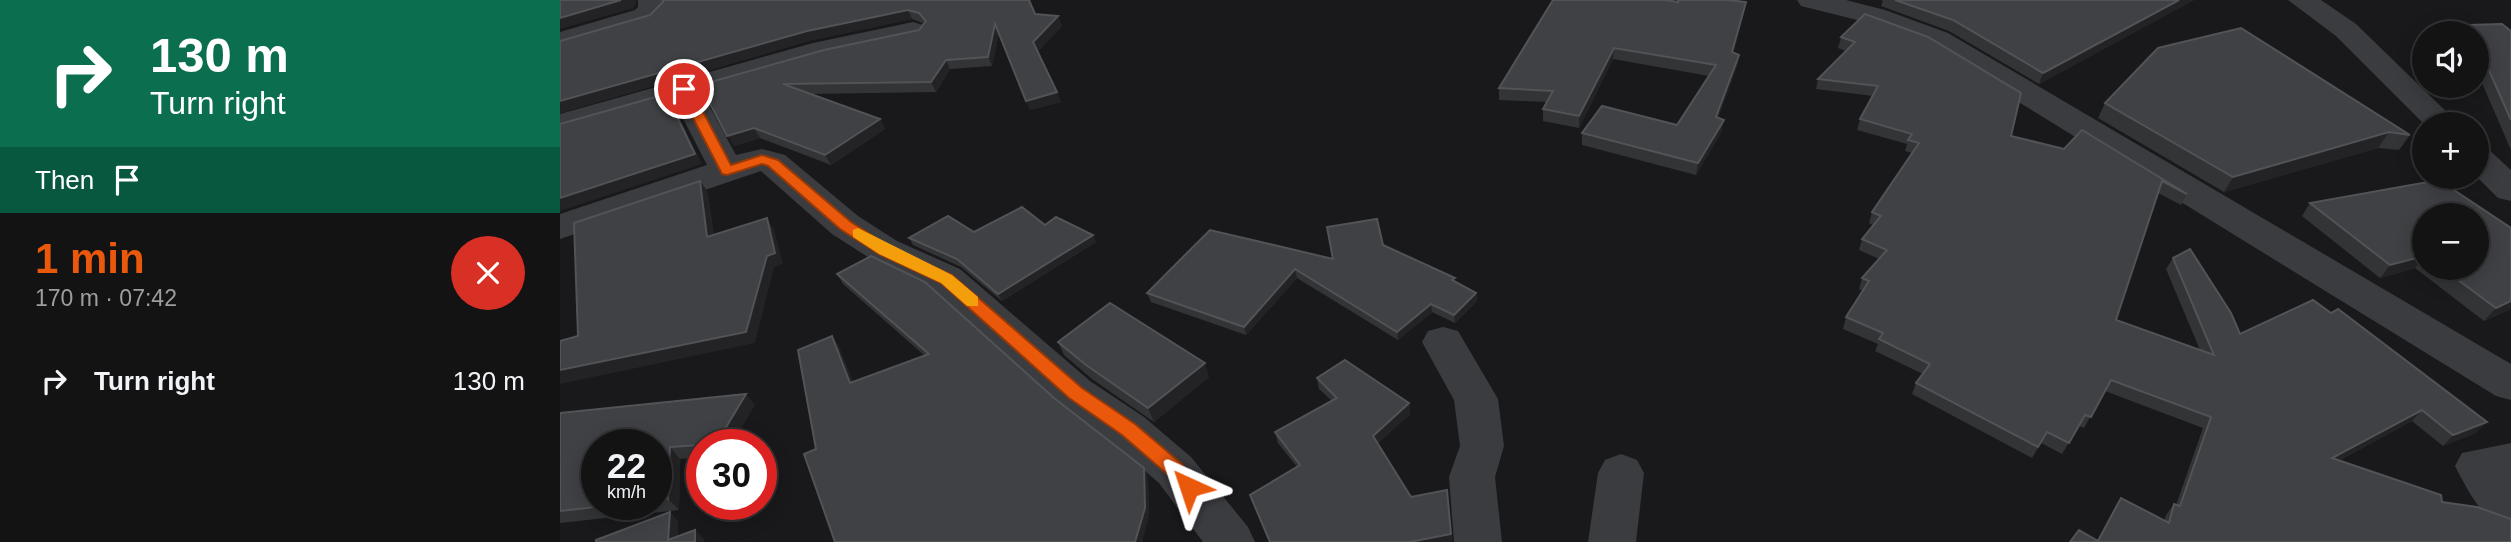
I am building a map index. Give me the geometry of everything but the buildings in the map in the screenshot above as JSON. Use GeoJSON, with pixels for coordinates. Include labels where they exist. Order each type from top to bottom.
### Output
{"type":"FeatureCollection","features":[{"type":"Feature","properties":{"kind":"street"},"geometry":{"type":"LineString","coordinates":[[560,41],[645,16],[653,10],[652,0]]}},
{"type":"Feature","properties":{"kind":"street"},"geometry":{"type":"LineString","coordinates":[[1811,0],[1875,16],[1937,39],[2511,384]]}},
{"type":"Feature","properties":{"kind":"street"},"geometry":{"type":"LineString","coordinates":[[2302,0],[2346,30],[2431,112]]}},
{"type":"Feature","properties":{"kind":"street"},"geometry":{"type":"LineString","coordinates":[[560,124],[824,49],[913,31]]}},
{"type":"Feature","properties":{"kind":"street"},"geometry":{"type":"LineString","coordinates":[[684,89],[727,171]]}},
{"type":"Feature","properties":{"kind":"street"},"geometry":{"type":"LineString","coordinates":[[560,227],[762,160],[773,163],[845,225],[884,250],[946,279],[1075,393],[1128,430],[1175,470],[1231,542]]}},
{"type":"Feature","properties":{"kind":"street"},"geometry":{"type":"LineString","coordinates":[[2489,169],[2511,191]]}},
{"type":"Feature","properties":{"kind":"street"},"geometry":{"type":"LineString","coordinates":[[1443,342],[1476,399],[1482,446],[1472,477],[1478,542]]}},
{"type":"Feature","properties":{"kind":"street"},"geometry":{"type":"LineString","coordinates":[[2511,462],[2478,466],[2492,489],[2511,510]]}},
{"type":"Feature","properties":{"kind":"street"},"geometry":{"type":"LineString","coordinates":[[1612,542],[1621,473]]}},
{"type":"Feature","properties":{"kind":"slow traffic"},"geometry":{"type":"LineString","coordinates":[[858,233],[884,250],[946,279],[973,302]]}},
{"type":"Feature","properties":{"kind":"route"},"geometry":{"type":"LineString","coordinates":[[684,89],[727,171],[762,160],[773,163],[845,225],[884,250],[946,279],[1075,393],[1128,430],[1175,470],[1189,487]]}}]}
